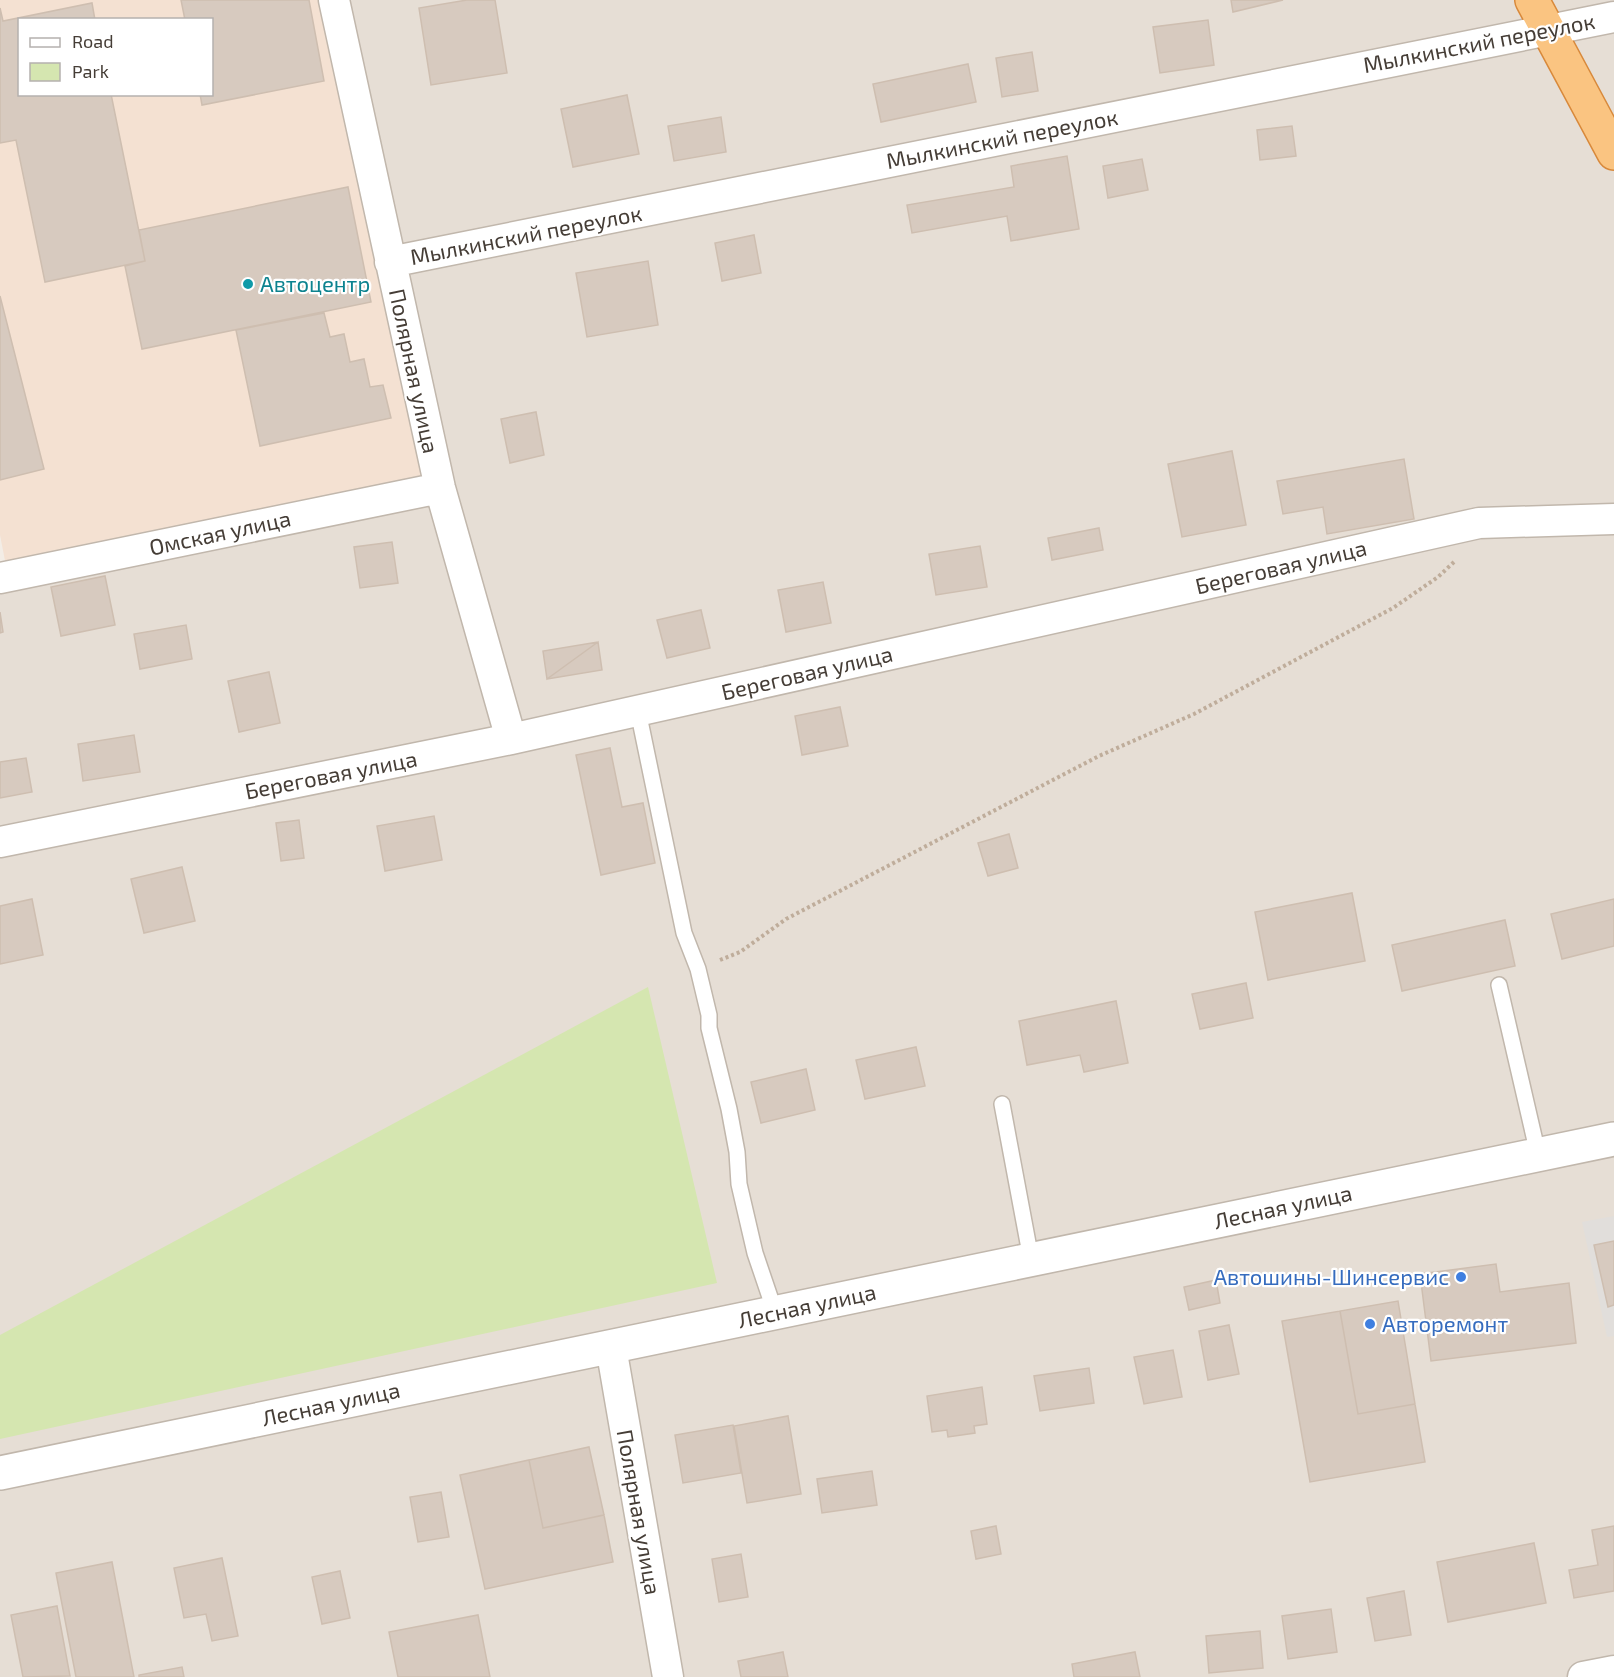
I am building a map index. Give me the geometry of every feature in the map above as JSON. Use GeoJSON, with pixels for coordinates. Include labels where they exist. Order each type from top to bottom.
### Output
{"type":"FeatureCollection","features":[{"type":"Feature","properties":{"kind":"highway"},"geometry":{"type":"LineString","coordinates":[[1532,0],[1614,153]]}},
{"type":"Feature","properties":{"kind":"street","name":"Полярная улица"},"geometry":{"type":"LineString","coordinates":[[334,0],[440,488],[511,739]]}},
{"type":"Feature","properties":{"kind":"street","name":"Мылкинский переулок"},"geometry":{"type":"LineString","coordinates":[[390,262],[1614,17]]}},
{"type":"Feature","properties":{"kind":"street","name":"Омская улица"},"geometry":{"type":"LineString","coordinates":[[0,578],[440,488]]}},
{"type":"Feature","properties":{"kind":"street","name":"Береговая улица"},"geometry":{"type":"LineString","coordinates":[[0,842],[511,739],[1479,523],[1614,519]]}},
{"type":"Feature","properties":{"kind":"street","name":"Лесная улица"},"geometry":{"type":"LineString","coordinates":[[0,1473],[1614,1138]]}},
{"type":"Feature","properties":{"kind":"street","name":"Полярная улица"},"geometry":{"type":"LineString","coordinates":[[611,1347],[668,1677]]}},
{"type":"Feature","properties":{"kind":"street"},"geometry":{"type":"LineString","coordinates":[[1583,1677],[1614,1671]]}},
{"type":"Feature","properties":{"kind":"lane"},"geometry":{"type":"LineString","coordinates":[[638,711],[684,933],[698,969],[709,1015],[709,1028],[729,1109],[737,1152],[739,1184],[754,1253],[775,1312]]}},
{"type":"Feature","properties":{"kind":"lane"},"geometry":{"type":"LineString","coordinates":[[1499,986],[1538,1154]]}},
{"type":"Feature","properties":{"kind":"lane"},"geometry":{"type":"LineString","coordinates":[[1002,1104],[1031,1259]]}},
{"type":"Feature","properties":{"kind":"path"},"geometry":{"type":"LineString","coordinates":[[698,969],[740,952],[786,919],[1100,756],[1194,714],[1393,608],[1438,577],[1458,558],[1474,536],[1479,523]]}},
{"type":"Feature","properties":{"kind":"shaded area"},"geometry":{"type":"Polygon","coordinates":[[[0,0],[334,0],[440,488],[8,576],[0,535],[0,0]]]}},
{"type":"Feature","properties":{"kind":"shaded area"},"geometry":{"type":"Polygon","coordinates":[[[334,0],[1614,0],[1614,1677],[0,1677],[0,578],[334,0]]]}},
{"type":"Feature","properties":{"kind":"shaded area"},"geometry":{"type":"Polygon","coordinates":[[[1614,1216],[1614,1336],[1607,1337],[1582,1222],[1614,1216]]]}},
{"type":"Feature","properties":{"kind":"green space"},"geometry":{"type":"Polygon","coordinates":[[[648,987],[717,1283],[0,1439],[0,1335],[648,987]]]}},
{"type":"Feature","properties":{"kind":"building"},"geometry":{"type":"Polygon","coordinates":[[[181,0],[309,0],[324,81],[202,105],[200,96],[213,96],[213,18],[185,18],[181,0]]]}},
{"type":"Feature","properties":{"kind":"building"},"geometry":{"type":"Polygon","coordinates":[[[467,0],[495,0],[507,73],[431,85],[419,8],[467,0]]]}},
{"type":"Feature","properties":{"kind":"building"},"geometry":{"type":"Polygon","coordinates":[[[1231,0],[1283,0],[1233,12],[1231,0]]]}},
{"type":"Feature","properties":{"kind":"building"},"geometry":{"type":"Polygon","coordinates":[[[92,3],[95,18],[18,18],[18,96],[111,96],[145,261],[45,282],[16,140],[0,143],[0,8],[3,21],[92,3]]]}},
{"type":"Feature","properties":{"kind":"building"},"geometry":{"type":"Polygon","coordinates":[[[1208,20],[1214,65],[1160,73],[1153,27],[1208,20]]]}},
{"type":"Feature","properties":{"kind":"building"},"geometry":{"type":"Polygon","coordinates":[[[1032,52],[1038,91],[1002,97],[996,58],[1032,52]]]}},
{"type":"Feature","properties":{"kind":"building"},"geometry":{"type":"Polygon","coordinates":[[[968,64],[976,102],[881,122],[873,84],[968,64]]]}},
{"type":"Feature","properties":{"kind":"building"},"geometry":{"type":"Polygon","coordinates":[[[627,95],[639,154],[573,167],[561,109],[627,95]]]}},
{"type":"Feature","properties":{"kind":"building"},"geometry":{"type":"Polygon","coordinates":[[[721,117],[726,152],[674,161],[668,126],[721,117]]]}},
{"type":"Feature","properties":{"kind":"building"},"geometry":{"type":"Polygon","coordinates":[[[1292,126],[1296,156],[1260,160],[1257,130],[1292,126]]]}},
{"type":"Feature","properties":{"kind":"building"},"geometry":{"type":"Polygon","coordinates":[[[1067,156],[1079,229],[1011,241],[1007,216],[912,233],[907,205],[1014,187],[1011,166],[1067,156]]]}},
{"type":"Feature","properties":{"kind":"building"},"geometry":{"type":"Polygon","coordinates":[[[1142,159],[1148,190],[1108,198],[1103,166],[1142,159]]]}},
{"type":"Feature","properties":{"kind":"building","name":"Автоцентр"},"geometry":{"type":"Polygon","coordinates":[[[348,187],[371,302],[142,349],[125,266],[145,261],[139,230],[348,187]]]}},
{"type":"Feature","properties":{"kind":"building"},"geometry":{"type":"Polygon","coordinates":[[[754,235],[761,273],[722,281],[715,243],[754,235]]]}},
{"type":"Feature","properties":{"kind":"building"},"geometry":{"type":"Polygon","coordinates":[[[648,261],[658,325],[587,337],[576,273],[648,261]]]}},
{"type":"Feature","properties":{"kind":"building"},"geometry":{"type":"Polygon","coordinates":[[[0,296],[44,469],[0,480],[0,296]]]}},
{"type":"Feature","properties":{"kind":"building"},"geometry":{"type":"Polygon","coordinates":[[[324,313],[330,337],[344,334],[350,362],[364,359],[370,387],[383,385],[391,418],[260,446],[236,330],[324,313]]]}},
{"type":"Feature","properties":{"kind":"building"},"geometry":{"type":"Polygon","coordinates":[[[536,412],[544,455],[510,463],[501,419],[536,412]]]}},
{"type":"Feature","properties":{"kind":"building"},"geometry":{"type":"Polygon","coordinates":[[[1232,451],[1246,525],[1182,537],[1168,464],[1232,451]]]}},
{"type":"Feature","properties":{"kind":"building"},"geometry":{"type":"Polygon","coordinates":[[[1404,459],[1414,519],[1327,534],[1323,507],[1283,514],[1277,481],[1404,459]]]}},
{"type":"Feature","properties":{"kind":"building"},"geometry":{"type":"Polygon","coordinates":[[[1099,528],[1103,550],[1052,560],[1048,538],[1099,528]]]}},
{"type":"Feature","properties":{"kind":"building"},"geometry":{"type":"Polygon","coordinates":[[[392,542],[398,583],[360,588],[354,547],[392,542]]]}},
{"type":"Feature","properties":{"kind":"building"},"geometry":{"type":"Polygon","coordinates":[[[980,546],[987,587],[936,595],[929,554],[980,546]]]}},
{"type":"Feature","properties":{"kind":"building"},"geometry":{"type":"Polygon","coordinates":[[[105,576],[115,625],[61,636],[51,587],[105,576]]]}},
{"type":"Feature","properties":{"kind":"building"},"geometry":{"type":"Polygon","coordinates":[[[823,582],[831,623],[786,632],[778,590],[823,582]]]}},
{"type":"Feature","properties":{"kind":"building"},"geometry":{"type":"Polygon","coordinates":[[[701,610],[710,648],[667,658],[657,620],[701,610]]]}},
{"type":"Feature","properties":{"kind":"building"},"geometry":{"type":"Polygon","coordinates":[[[0,612],[3,632],[0,633],[0,612]]]}},
{"type":"Feature","properties":{"kind":"building"},"geometry":{"type":"Polygon","coordinates":[[[186,625],[192,659],[140,669],[134,634],[186,625]]]}},
{"type":"Feature","properties":{"kind":"building"},"geometry":{"type":"Polygon","coordinates":[[[598,642],[602,670],[547,679],[598,642]]]}},
{"type":"Feature","properties":{"kind":"building"},"geometry":{"type":"Polygon","coordinates":[[[598,642],[547,679],[543,651],[598,642]]]}},
{"type":"Feature","properties":{"kind":"building"},"geometry":{"type":"Polygon","coordinates":[[[269,672],[280,723],[239,732],[228,681],[269,672]]]}},
{"type":"Feature","properties":{"kind":"building"},"geometry":{"type":"Polygon","coordinates":[[[840,707],[848,746],[802,755],[795,716],[840,707]]]}},
{"type":"Feature","properties":{"kind":"building"},"geometry":{"type":"Polygon","coordinates":[[[134,735],[140,772],[83,781],[78,744],[134,735]]]}},
{"type":"Feature","properties":{"kind":"building"},"geometry":{"type":"Polygon","coordinates":[[[610,748],[622,807],[643,803],[655,863],[601,875],[576,755],[610,748]]]}},
{"type":"Feature","properties":{"kind":"building"},"geometry":{"type":"Polygon","coordinates":[[[26,758],[32,792],[0,798],[0,762],[26,758]]]}},
{"type":"Feature","properties":{"kind":"building"},"geometry":{"type":"Polygon","coordinates":[[[434,816],[442,860],[385,871],[377,826],[434,816]]]}},
{"type":"Feature","properties":{"kind":"building"},"geometry":{"type":"Polygon","coordinates":[[[299,820],[304,858],[281,861],[276,823],[299,820]]]}},
{"type":"Feature","properties":{"kind":"building"},"geometry":{"type":"Polygon","coordinates":[[[1009,834],[1018,868],[988,876],[978,843],[1009,834]]]}},
{"type":"Feature","properties":{"kind":"building"},"geometry":{"type":"Polygon","coordinates":[[[182,867],[195,921],[144,933],[131,879],[182,867]]]}},
{"type":"Feature","properties":{"kind":"building"},"geometry":{"type":"Polygon","coordinates":[[[1352,893],[1365,961],[1268,980],[1255,912],[1352,893]]]}},
{"type":"Feature","properties":{"kind":"building"},"geometry":{"type":"Polygon","coordinates":[[[32,899],[43,955],[0,964],[0,906],[32,899]]]}},
{"type":"Feature","properties":{"kind":"building"},"geometry":{"type":"Polygon","coordinates":[[[1614,899],[1614,946],[1562,959],[1551,914],[1614,899]]]}},
{"type":"Feature","properties":{"kind":"building"},"geometry":{"type":"Polygon","coordinates":[[[1505,920],[1515,966],[1402,991],[1392,945],[1505,920]]]}},
{"type":"Feature","properties":{"kind":"building"},"geometry":{"type":"Polygon","coordinates":[[[1246,983],[1253,1018],[1200,1029],[1192,994],[1246,983]]]}},
{"type":"Feature","properties":{"kind":"building"},"geometry":{"type":"Polygon","coordinates":[[[1116,1001],[1128,1063],[1084,1072],[1080,1055],[1027,1065],[1019,1021],[1116,1001]]]}},
{"type":"Feature","properties":{"kind":"building"},"geometry":{"type":"Polygon","coordinates":[[[916,1047],[925,1086],[865,1099],[856,1060],[916,1047]]]}},
{"type":"Feature","properties":{"kind":"building"},"geometry":{"type":"Polygon","coordinates":[[[806,1069],[815,1110],[761,1123],[751,1082],[806,1069]]]}},
{"type":"Feature","properties":{"kind":"building"},"geometry":{"type":"Polygon","coordinates":[[[1614,1241],[1614,1305],[1608,1307],[1594,1245],[1614,1241]]]}},
{"type":"Feature","properties":{"kind":"building"},"geometry":{"type":"Polygon","coordinates":[[[1496,1264],[1500,1292],[1569,1283],[1576,1343],[1431,1361],[1420,1274],[1496,1264]]]}},
{"type":"Feature","properties":{"kind":"building"},"geometry":{"type":"Polygon","coordinates":[[[1216,1280],[1220,1303],[1189,1310],[1184,1287],[1216,1280]]]}},
{"type":"Feature","properties":{"kind":"building"},"geometry":{"type":"Polygon","coordinates":[[[1398,1301],[1415,1404],[1358,1414],[1340,1311],[1398,1301]]]}},
{"type":"Feature","properties":{"kind":"building"},"geometry":{"type":"Polygon","coordinates":[[[1340,1311],[1358,1414],[1415,1404],[1425,1462],[1310,1482],[1282,1321],[1340,1311]]]}},
{"type":"Feature","properties":{"kind":"building"},"geometry":{"type":"Polygon","coordinates":[[[1229,1325],[1239,1374],[1208,1380],[1199,1331],[1229,1325]]]}},
{"type":"Feature","properties":{"kind":"building"},"geometry":{"type":"Polygon","coordinates":[[[1173,1350],[1182,1397],[1144,1404],[1134,1357],[1173,1350]]]}},
{"type":"Feature","properties":{"kind":"building"},"geometry":{"type":"Polygon","coordinates":[[[1089,1368],[1094,1403],[1040,1411],[1034,1376],[1089,1368]]]}},
{"type":"Feature","properties":{"kind":"building"},"geometry":{"type":"Polygon","coordinates":[[[982,1387],[987,1424],[974,1426],[975,1433],[948,1437],[947,1430],[932,1432],[927,1396],[982,1387]]]}},
{"type":"Feature","properties":{"kind":"building"},"geometry":{"type":"Polygon","coordinates":[[[788,1416],[801,1494],[747,1503],[734,1426],[788,1416]]]}},
{"type":"Feature","properties":{"kind":"building"},"geometry":{"type":"Polygon","coordinates":[[[733,1425],[741,1473],[683,1483],[675,1435],[733,1425]]]}},
{"type":"Feature","properties":{"kind":"building"},"geometry":{"type":"Polygon","coordinates":[[[589,1447],[604,1515],[543,1528],[529,1460],[589,1447]]]}},
{"type":"Feature","properties":{"kind":"building"},"geometry":{"type":"Polygon","coordinates":[[[529,1460],[543,1528],[604,1515],[613,1562],[485,1589],[460,1475],[529,1460]]]}},
{"type":"Feature","properties":{"kind":"building"},"geometry":{"type":"Polygon","coordinates":[[[872,1471],[877,1505],[822,1513],[817,1479],[872,1471]]]}},
{"type":"Feature","properties":{"kind":"building"},"geometry":{"type":"Polygon","coordinates":[[[441,1492],[449,1537],[418,1542],[410,1497],[441,1492]]]}},
{"type":"Feature","properties":{"kind":"building"},"geometry":{"type":"Polygon","coordinates":[[[996,1526],[1001,1554],[976,1559],[971,1531],[996,1526]]]}},
{"type":"Feature","properties":{"kind":"building"},"geometry":{"type":"Polygon","coordinates":[[[1614,1526],[1614,1591],[1574,1598],[1569,1570],[1598,1565],[1592,1530],[1614,1526]]]}},
{"type":"Feature","properties":{"kind":"building"},"geometry":{"type":"Polygon","coordinates":[[[1534,1543],[1546,1603],[1448,1622],[1437,1562],[1534,1543]]]}},
{"type":"Feature","properties":{"kind":"building"},"geometry":{"type":"Polygon","coordinates":[[[741,1554],[748,1597],[719,1602],[712,1559],[741,1554]]]}},
{"type":"Feature","properties":{"kind":"building"},"geometry":{"type":"Polygon","coordinates":[[[222,1558],[238,1636],[212,1641],[206,1614],[184,1618],[174,1568],[222,1558]]]}},
{"type":"Feature","properties":{"kind":"building"},"geometry":{"type":"Polygon","coordinates":[[[112,1562],[134,1677],[76,1677],[56,1573],[112,1562]]]}},
{"type":"Feature","properties":{"kind":"building"},"geometry":{"type":"Polygon","coordinates":[[[340,1571],[350,1618],[322,1624],[312,1577],[340,1571]]]}},
{"type":"Feature","properties":{"kind":"building"},"geometry":{"type":"Polygon","coordinates":[[[1404,1591],[1411,1635],[1375,1641],[1367,1598],[1404,1591]]]}},
{"type":"Feature","properties":{"kind":"building"},"geometry":{"type":"Polygon","coordinates":[[[57,1606],[70,1676],[23,1677],[11,1615],[57,1606]]]}},
{"type":"Feature","properties":{"kind":"building"},"geometry":{"type":"Polygon","coordinates":[[[1331,1609],[1337,1652],[1288,1659],[1282,1616],[1331,1609]]]}},
{"type":"Feature","properties":{"kind":"building"},"geometry":{"type":"Polygon","coordinates":[[[478,1615],[490,1677],[398,1677],[389,1632],[478,1615]]]}},
{"type":"Feature","properties":{"kind":"building"},"geometry":{"type":"Polygon","coordinates":[[[1260,1631],[1263,1668],[1209,1673],[1206,1636],[1260,1631]]]}},
{"type":"Feature","properties":{"kind":"building"},"geometry":{"type":"Polygon","coordinates":[[[783,1652],[788,1677],[741,1677],[738,1661],[783,1652]]]}},
{"type":"Feature","properties":{"kind":"building"},"geometry":{"type":"Polygon","coordinates":[[[1135,1652],[1140,1677],[1074,1677],[1072,1664],[1135,1652]]]}},
{"type":"Feature","properties":{"kind":"building"},"geometry":{"type":"Polygon","coordinates":[[[182,1667],[184,1677],[139,1677],[139,1675],[182,1667]]]}},
{"type":"Feature","properties":{"kind":"place","name":"Автоцентр"},"geometry":{"type":"Point","coordinates":[248,284]}},
{"type":"Feature","properties":{"kind":"place","name":"Автошины-Шинсервис"},"geometry":{"type":"Point","coordinates":[1461,1277]}},
{"type":"Feature","properties":{"kind":"place","name":"Авторемонт"},"geometry":{"type":"Point","coordinates":[1370,1324]}}]}
